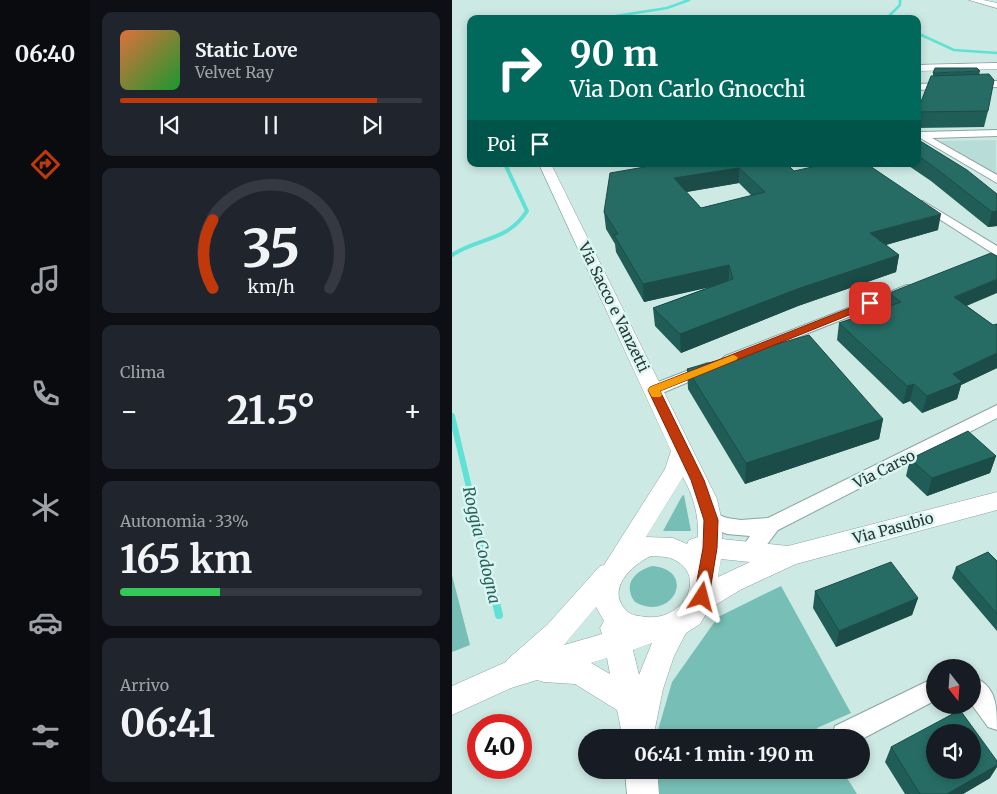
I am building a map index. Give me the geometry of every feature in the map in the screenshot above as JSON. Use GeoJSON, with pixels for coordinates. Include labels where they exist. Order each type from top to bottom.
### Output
{"type":"FeatureCollection","features":[{"type":"Feature","properties":{"kind":"street"},"geometry":{"type":"LineString","coordinates":[[973,0],[996,6]]}},
{"type":"Feature","properties":{"kind":"street"},"geometry":{"type":"LineString","coordinates":[[921,68],[996,66]]}},
{"type":"Feature","properties":{"kind":"street"},"geometry":{"type":"LineString","coordinates":[[921,87],[996,84]]}},
{"type":"Feature","properties":{"kind":"street"},"geometry":{"type":"LineString","coordinates":[[921,135],[996,133]]}},
{"type":"Feature","properties":{"kind":"street"},"geometry":{"type":"LineString","coordinates":[[921,136],[996,180]]}},
{"type":"Feature","properties":{"kind":"street","name":"Via Sacco e Vanzetti"},"geometry":{"type":"LineString","coordinates":[[546,167],[697,480],[711,520],[710,548],[702,593]]}},
{"type":"Feature","properties":{"kind":"street"},"geometry":{"type":"LineString","coordinates":[[913,197],[996,253]]}},
{"type":"Feature","properties":{"kind":"street"},"geometry":{"type":"LineString","coordinates":[[978,261],[996,253]]}},
{"type":"Feature","properties":{"kind":"street"},"geometry":{"type":"LineString","coordinates":[[654,390],[922,283]]}},
{"type":"Feature","properties":{"kind":"street","name":"Via Carso"},"geometry":{"type":"LineString","coordinates":[[711,520],[724,526],[744,530],[771,525],[996,411]]}},
{"type":"Feature","properties":{"kind":"street"},"geometry":{"type":"LineString","coordinates":[[517,673],[527,661],[557,634],[613,569],[675,471],[682,451]]}},
{"type":"Feature","properties":{"kind":"street","name":"Via Pasubio"},"geometry":{"type":"LineString","coordinates":[[702,593],[731,582],[791,554],[996,501]]}},
{"type":"Feature","properties":{"kind":"street","name":"Via Carso"},"geometry":{"type":"LineString","coordinates":[[750,550],[771,525]]}},
{"type":"Feature","properties":{"kind":"street"},"geometry":{"type":"LineString","coordinates":[[452,702],[517,673],[617,641],[667,628],[690,615],[702,593],[701,571],[690,557],[674,548],[659,546],[635,551],[613,569],[606,588],[608,604],[617,641],[629,701],[637,729]]}},
{"type":"Feature","properties":{"kind":"street","name":"Via Pasubio"},"geometry":{"type":"LineString","coordinates":[[659,546],[750,550],[791,554]]}},
{"type":"Feature","properties":{"kind":"street"},"geometry":{"type":"LineString","coordinates":[[608,604],[616,617],[628,625],[638,629],[667,628]]}},
{"type":"Feature","properties":{"kind":"street"},"geometry":{"type":"LineString","coordinates":[[641,729],[648,686],[667,628]]}},
{"type":"Feature","properties":{"kind":"street"},"geometry":{"type":"LineString","coordinates":[[517,673],[569,669],[582,673],[629,701]]}},
{"type":"Feature","properties":{"kind":"street"},"geometry":{"type":"LineString","coordinates":[[854,729],[926,693]]}},
{"type":"Feature","properties":{"kind":"street"},"geometry":{"type":"LineString","coordinates":[[981,699],[996,718]]}},
{"type":"Feature","properties":{"kind":"street"},"geometry":{"type":"LineString","coordinates":[[642,779],[643,794]]}},
{"type":"Feature","properties":{"kind":"shaded area"},"geometry":{"type":"Polygon","coordinates":[[[996,140],[996,176],[934,141],[996,140]]]}},
{"type":"Feature","properties":{"kind":"shaded area"},"geometry":{"type":"Polygon","coordinates":[[[684,495],[691,531],[663,531],[682,496],[684,495]]]}},
{"type":"Feature","properties":{"kind":"shaded area"},"geometry":{"type":"Polygon","coordinates":[[[653,566],[667,570],[674,577],[677,585],[675,594],[669,601],[660,606],[648,607],[635,602],[631,596],[630,584],[632,579],[641,571],[653,566]]]}},
{"type":"Feature","properties":{"kind":"shaded area"},"geometry":{"type":"Polygon","coordinates":[[[452,575],[470,645],[452,652],[452,575]]]}},
{"type":"Feature","properties":{"kind":"shaded area"},"geometry":{"type":"Polygon","coordinates":[[[781,586],[851,713],[818,729],[658,729],[672,682],[718,617],[781,586]]]}},
{"type":"Feature","properties":{"kind":"shaded area"},"geometry":{"type":"Polygon","coordinates":[[[652,779],[848,779],[857,794],[654,794],[652,779]]]}},
{"type":"Feature","properties":{"kind":"building"},"geometry":{"type":"Polygon","coordinates":[[[935,68],[977,68],[980,71],[933,73],[935,68]]]}},
{"type":"Feature","properties":{"kind":"building"},"geometry":{"type":"Polygon","coordinates":[[[989,74],[994,80],[988,111],[921,112],[921,102],[931,76],[989,74]]]}},
{"type":"Feature","properties":{"kind":"building"},"geometry":{"type":"Polygon","coordinates":[[[921,141],[967,170],[997,194],[997,211],[992,212],[921,158],[921,141]]]}},
{"type":"Feature","properties":{"kind":"building"},"geometry":{"type":"Polygon","coordinates":[[[645,167],[790,167],[794,171],[812,167],[871,167],[941,214],[870,233],[899,255],[800,288],[680,334],[653,308],[733,279],[729,265],[643,284],[614,235],[618,234],[604,212],[610,173],[645,167]],[[739,168],[674,178],[701,208],[765,192],[739,168]]]}},
{"type":"Feature","properties":{"kind":"building"},"geometry":{"type":"Polygon","coordinates":[[[991,253],[997,256],[997,279],[954,297],[993,325],[997,324],[997,353],[953,374],[962,382],[927,396],[914,384],[907,386],[839,323],[901,302],[889,293],[991,253]]]}},
{"type":"Feature","properties":{"kind":"building"},"geometry":{"type":"Polygon","coordinates":[[[809,335],[883,419],[746,463],[687,369],[809,335]]]}},
{"type":"Feature","properties":{"kind":"building"},"geometry":{"type":"Polygon","coordinates":[[[968,431],[996,456],[932,478],[910,459],[968,431]]]}},
{"type":"Feature","properties":{"kind":"building"},"geometry":{"type":"Polygon","coordinates":[[[988,552],[997,561],[997,614],[956,567],[988,552]]]}},
{"type":"Feature","properties":{"kind":"building"},"geometry":{"type":"Polygon","coordinates":[[[891,562],[918,598],[839,631],[815,591],[891,562]]]}},
{"type":"Feature","properties":{"kind":"building"},"geometry":{"type":"Polygon","coordinates":[[[953,714],[963,714],[970,724],[934,724],[953,714]]]}},
{"type":"Feature","properties":{"kind":"building"},"geometry":{"type":"Polygon","coordinates":[[[926,728],[926,779],[973,779],[947,794],[920,794],[891,747],[926,728]]]}},
{"type":"Feature","properties":{"kind":"building"},"geometry":{"type":"Polygon","coordinates":[[[981,739],[997,761],[997,765],[981,774],[981,739]]]}},
{"type":"Feature","properties":{"kind":"waterway","name":"Roggia Codogna"},"geometry":{"type":"LineString","coordinates":[[622,15],[667,8],[689,0]]}},
{"type":"Feature","properties":{"kind":"waterway"},"geometry":{"type":"LineString","coordinates":[[890,15],[900,5],[900,0]]}},
{"type":"Feature","properties":{"kind":"waterway"},"geometry":{"type":"LineString","coordinates":[[921,35],[954,50],[997,53]]}},
{"type":"Feature","properties":{"kind":"waterway","name":"Roggia Codogna"},"geometry":{"type":"LineString","coordinates":[[452,255],[462,249],[502,234],[519,221],[527,211],[506,167]]}},
{"type":"Feature","properties":{"kind":"waterway","name":"Roggia Codogna"},"geometry":{"type":"LineString","coordinates":[[452,416],[490,575]]}},
{"type":"Feature","properties":{"kind":"waterway","name":"Roggia Codogna"},"geometry":{"type":"LineString","coordinates":[[489,574],[499,615]]}},
{"type":"Feature","properties":{"kind":"slow traffic"},"geometry":{"type":"LineString","coordinates":[[656,395],[654,390],[733,358]]}},
{"type":"Feature","properties":{"kind":"route"},"geometry":{"type":"LineString","coordinates":[[702,597],[710,548],[711,520],[697,480],[654,390],[870,303]]}}]}
